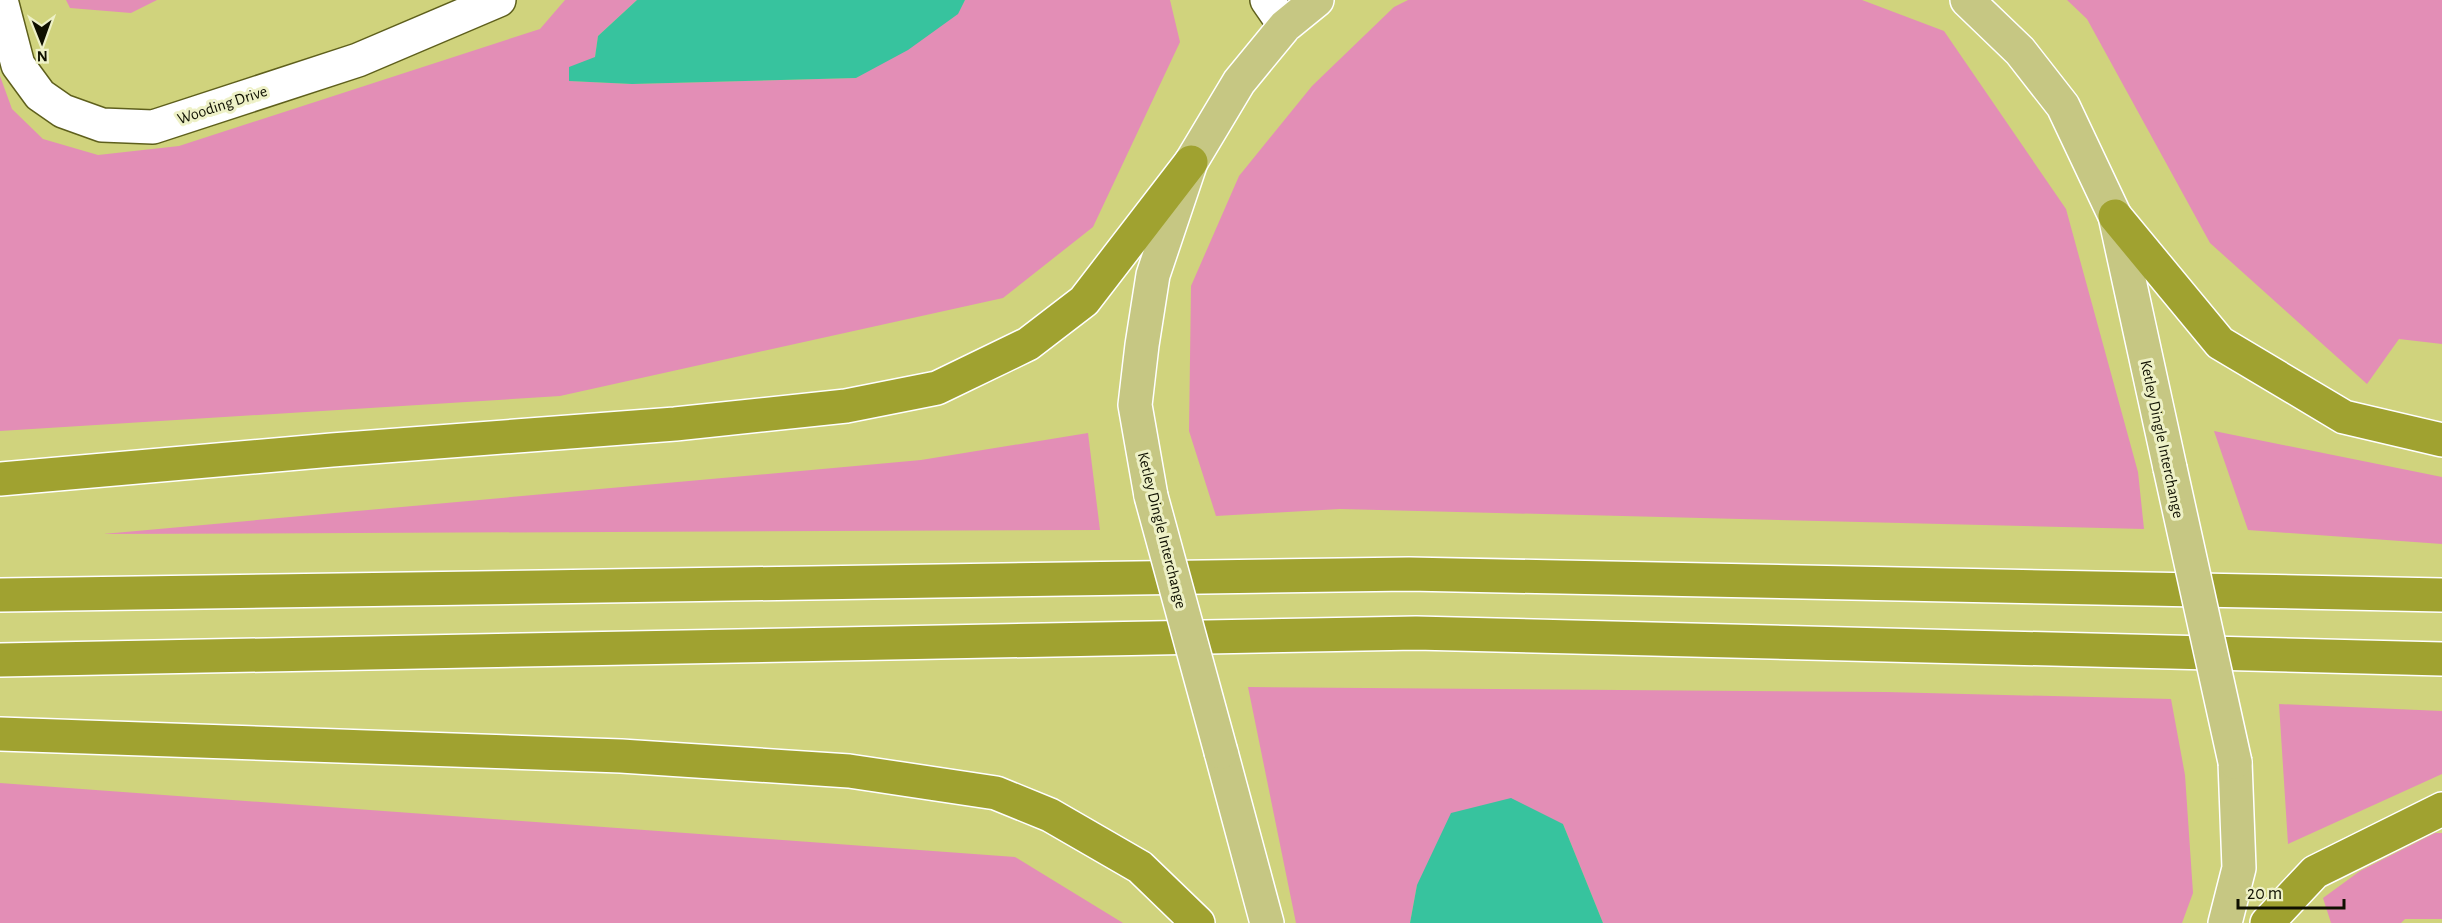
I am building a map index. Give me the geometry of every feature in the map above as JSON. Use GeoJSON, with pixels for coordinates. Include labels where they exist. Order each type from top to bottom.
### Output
{"type":"FeatureCollection","features":[{"type":"Feature","properties":{"kind":"highway"},"geometry":{"type":"LineString","coordinates":[[0,479],[332,450],[675,424],[846,406],[937,388],[1028,344],[1084,301],[1191,162]]}},
{"type":"Feature","properties":{"kind":"highway"},"geometry":{"type":"LineString","coordinates":[[2115,216],[2220,343],[2344,417],[2442,440]]}},
{"type":"Feature","properties":{"kind":"highway"},"geometry":{"type":"LineString","coordinates":[[0,595],[1409,574],[2442,596]]}},
{"type":"Feature","properties":{"kind":"highway"},"geometry":{"type":"LineString","coordinates":[[0,660],[1416,633],[2442,659]]}},
{"type":"Feature","properties":{"kind":"highway"},"geometry":{"type":"LineString","coordinates":[[0,734],[621,756],[849,771],[996,793],[1050,815],[1140,867],[1198,923]]}},
{"type":"Feature","properties":{"kind":"highway"},"geometry":{"type":"LineString","coordinates":[[2267,923],[2315,872],[2442,809]]}},
{"type":"Feature","properties":{"kind":"main road","name":"Ketley Dingle Interchange"},"geometry":{"type":"LineString","coordinates":[[1267,923],[1151,496],[1135,405],[1153,275],[1191,162],[1239,82],[1276,13],[1317,0]]}},
{"type":"Feature","properties":{"kind":"main road","name":"Ketley Dingle Interchange"},"geometry":{"type":"LineString","coordinates":[[1967,0],[2020,51],[2063,106],[2115,216],[2235,762],[2239,868],[2225,923]]}},
{"type":"Feature","properties":{"kind":"street","name":"Wooding Drive"},"geometry":{"type":"LineString","coordinates":[[1,0],[18,65],[40,95],[63,111],[102,124],[153,127],[358,60],[499,0]]}},
{"type":"Feature","properties":{"kind":"shaded area"},"geometry":{"type":"Polygon","coordinates":[[[66,0],[157,0],[131,13],[70,8],[66,0]]]}},
{"type":"Feature","properties":{"kind":"shaded area"},"geometry":{"type":"Polygon","coordinates":[[[565,0],[637,0],[598,36],[595,57],[570,81],[632,84],[856,78],[957,14],[965,0],[1170,0],[1180,42],[1093,227],[1003,298],[560,396],[0,431],[0,76],[12,109],[43,139],[98,155],[179,146],[540,29],[565,0]]]}},
{"type":"Feature","properties":{"kind":"shaded area"},"geometry":{"type":"Polygon","coordinates":[[[1408,0],[1862,0],[1944,31],[2066,209],[2138,472],[2144,529],[1340,509],[1216,516],[1189,431],[1191,286],[1239,176],[1312,86],[1394,7],[1408,0]]]}},
{"type":"Feature","properties":{"kind":"shaded area"},"geometry":{"type":"Polygon","coordinates":[[[2067,0],[2442,0],[2442,344],[2399,339],[2367,384],[2210,243],[2087,19],[2067,0]]]}},
{"type":"Feature","properties":{"kind":"shaded area"},"geometry":{"type":"Polygon","coordinates":[[[2214,431],[2442,477],[2442,544],[2248,530],[2214,431]]]}},
{"type":"Feature","properties":{"kind":"shaded area"},"geometry":{"type":"Polygon","coordinates":[[[1088,433],[1100,530],[103,534],[921,460],[1088,433]]]}},
{"type":"Feature","properties":{"kind":"shaded area"},"geometry":{"type":"Polygon","coordinates":[[[1248,687],[1886,692],[2171,699],[2185,775],[2193,893],[2182,923],[1603,923],[1563,824],[1417,885],[1410,923],[1296,923],[1248,687]]]}},
{"type":"Feature","properties":{"kind":"shaded area"},"geometry":{"type":"Polygon","coordinates":[[[2279,704],[2442,711],[2442,774],[2288,844],[2279,704]]]}},
{"type":"Feature","properties":{"kind":"shaded area"},"geometry":{"type":"Polygon","coordinates":[[[0,783],[1015,857],[1123,923],[0,923],[0,783]]]}},
{"type":"Feature","properties":{"kind":"shaded area"},"geometry":{"type":"Polygon","coordinates":[[[2435,833],[2442,833],[2442,919],[2405,919],[2401,923],[2331,923],[2323,898],[2360,871],[2435,833]]]}},
{"type":"Feature","properties":{"kind":"water"},"geometry":{"type":"Polygon","coordinates":[[[637,0],[965,0],[958,14],[908,50],[856,78],[632,84],[569,81],[569,67],[595,57],[598,36],[637,0]]]}},
{"type":"Feature","properties":{"kind":"water"},"geometry":{"type":"Polygon","coordinates":[[[1511,798],[1563,824],[1603,923],[1410,923],[1417,885],[1451,813],[1511,798]]]}}]}
